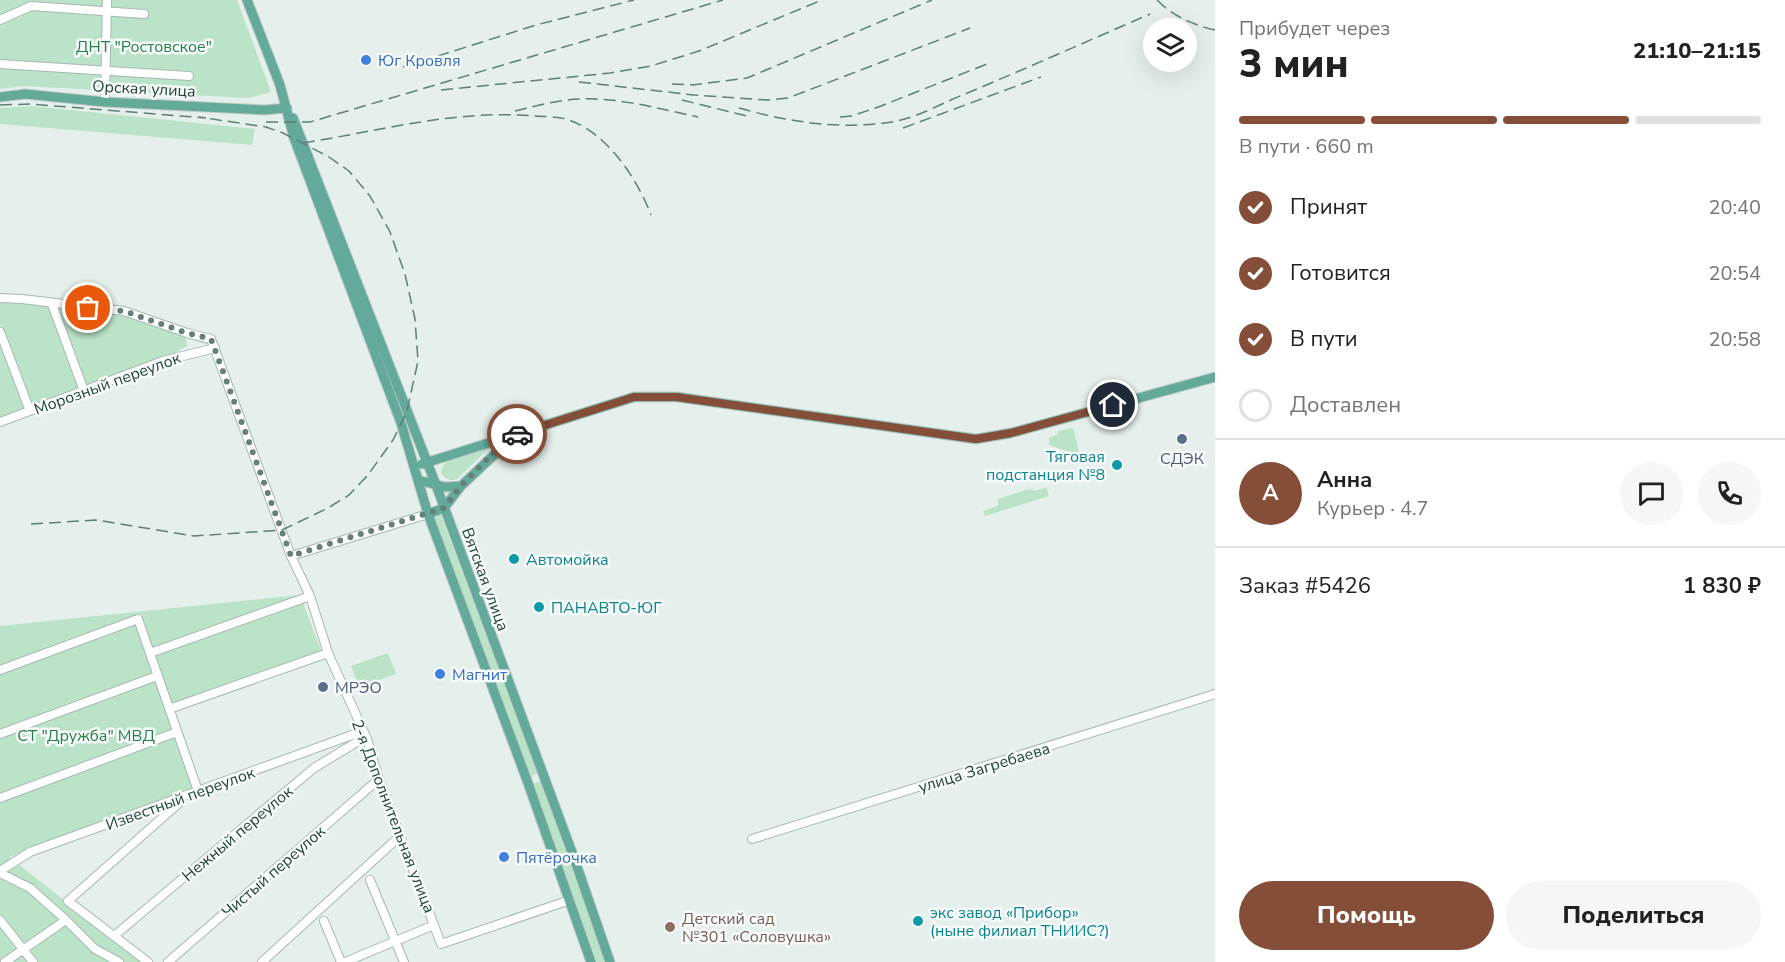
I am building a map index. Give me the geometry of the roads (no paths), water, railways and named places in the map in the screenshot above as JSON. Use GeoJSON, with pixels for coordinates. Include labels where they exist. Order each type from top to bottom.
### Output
{"type":"FeatureCollection","features":[{"type":"Feature","properties":{"kind":"main road","name":"Вятская улица"},"geometry":{"type":"LineString","coordinates":[[247,0],[436,485],[610,962]]}},
{"type":"Feature","properties":{"kind":"main road","name":"Орская улица"},"geometry":{"type":"LineString","coordinates":[[0,97],[25,94],[105,102],[264,110],[288,108]]}},
{"type":"Feature","properties":{"kind":"main road","name":"Вятская улица"},"geometry":{"type":"LineString","coordinates":[[288,108],[294,138],[402,423],[428,514],[528,783],[591,962]]}},
{"type":"Feature","properties":{"kind":"main road"},"geometry":{"type":"LineString","coordinates":[[414,466],[634,397],[676,397],[976,439],[1011,433],[1215,377]]}},
{"type":"Feature","properties":{"kind":"main road"},"geometry":{"type":"LineString","coordinates":[[428,514],[444,508],[461,486],[493,453],[516,434]]}},
{"type":"Feature","properties":{"kind":"main road"},"geometry":{"type":"LineString","coordinates":[[418,480],[453,488],[461,486]]}},
{"type":"Feature","properties":{"kind":"main road"},"geometry":{"type":"LineString","coordinates":[[528,783],[535,776],[544,777]]}},
{"type":"Feature","properties":{"kind":"street"},"geometry":{"type":"LineString","coordinates":[[105,102],[108,0]]}},
{"type":"Feature","properties":{"kind":"street"},"geometry":{"type":"LineString","coordinates":[[0,20],[31,6],[144,14]]}},
{"type":"Feature","properties":{"kind":"street"},"geometry":{"type":"LineString","coordinates":[[0,64],[189,76]]}},
{"type":"Feature","properties":{"kind":"street"},"geometry":{"type":"LineString","coordinates":[[0,298],[52,304],[84,391]]}},
{"type":"Feature","properties":{"kind":"street","name":"2-я Дополнительная улица"},"geometry":{"type":"LineString","coordinates":[[52,304],[124,311],[211,339],[291,556],[310,596],[328,653],[364,734],[441,944],[570,900]]}},
{"type":"Feature","properties":{"kind":"street"},"geometry":{"type":"LineString","coordinates":[[0,332],[30,411]]}},
{"type":"Feature","properties":{"kind":"street","name":"Морозный переулок"},"geometry":{"type":"LineString","coordinates":[[0,422],[163,361],[215,348]]}},
{"type":"Feature","properties":{"kind":"street"},"geometry":{"type":"LineString","coordinates":[[291,556],[428,514]]}},
{"type":"Feature","properties":{"kind":"street"},"geometry":{"type":"LineString","coordinates":[[150,653],[310,596]]}},
{"type":"Feature","properties":{"kind":"street"},"geometry":{"type":"LineString","coordinates":[[0,670],[138,619],[198,791]]}},
{"type":"Feature","properties":{"kind":"street"},"geometry":{"type":"LineString","coordinates":[[169,709],[328,653]]}},
{"type":"Feature","properties":{"kind":"street"},"geometry":{"type":"LineString","coordinates":[[0,734],[157,676]]}},
{"type":"Feature","properties":{"kind":"street","name":"улица Загребаева"},"geometry":{"type":"LineString","coordinates":[[752,839],[1215,694]]}},
{"type":"Feature","properties":{"kind":"street"},"geometry":{"type":"LineString","coordinates":[[0,798],[177,732]]}},
{"type":"Feature","properties":{"kind":"street","name":"Известный переулок"},"geometry":{"type":"LineString","coordinates":[[0,872],[30,852],[364,734]]}},
{"type":"Feature","properties":{"kind":"street","name":"Нежный переулок"},"geometry":{"type":"LineString","coordinates":[[114,936],[314,768],[364,734]]}},
{"type":"Feature","properties":{"kind":"street","name":"Чистый переулок"},"geometry":{"type":"LineString","coordinates":[[168,962],[379,779]]}},
{"type":"Feature","properties":{"kind":"street"},"geometry":{"type":"LineString","coordinates":[[148,962],[68,901],[179,803],[179,798]]}},
{"type":"Feature","properties":{"kind":"street"},"geometry":{"type":"LineString","coordinates":[[262,962],[400,836]]}},
{"type":"Feature","properties":{"kind":"street"},"geometry":{"type":"LineString","coordinates":[[0,872],[30,888],[95,949],[119,962]]}},
{"type":"Feature","properties":{"kind":"street"},"geometry":{"type":"LineString","coordinates":[[370,880],[404,962]]}},
{"type":"Feature","properties":{"kind":"street"},"geometry":{"type":"LineString","coordinates":[[0,920],[33,962]]}},
{"type":"Feature","properties":{"kind":"street"},"geometry":{"type":"LineString","coordinates":[[4,962],[66,920]]}},
{"type":"Feature","properties":{"kind":"street"},"geometry":{"type":"LineString","coordinates":[[324,921],[343,962],[434,925]]}},
{"type":"Feature","properties":{"kind":"railway"},"geometry":{"type":"LineString","coordinates":[[403,67],[536,25],[634,0]]}},
{"type":"Feature","properties":{"kind":"railway"},"geometry":{"type":"LineString","coordinates":[[266,122],[310,122],[723,0]]}},
{"type":"Feature","properties":{"kind":"railway"},"geometry":{"type":"LineString","coordinates":[[441,90],[610,73],[651,66],[699,51],[822,0]]}},
{"type":"Feature","properties":{"kind":"railway"},"geometry":{"type":"LineString","coordinates":[[672,84],[693,85],[747,78],[932,0]]}},
{"type":"Feature","properties":{"kind":"railway"},"geometry":{"type":"LineString","coordinates":[[1157,0],[1184,19],[1215,30]]}},
{"type":"Feature","properties":{"kind":"railway"},"geometry":{"type":"LineString","coordinates":[[739,108],[796,121],[834,125],[873,124],[901,120],[1150,14]]}},
{"type":"Feature","properties":{"kind":"railway"},"geometry":{"type":"LineString","coordinates":[[579,82],[694,95],[767,100],[788,98],[970,28]]}},
{"type":"Feature","properties":{"kind":"railway"},"geometry":{"type":"LineString","coordinates":[[840,117],[852,116],[881,106],[987,64]]}},
{"type":"Feature","properties":{"kind":"railway"},"geometry":{"type":"LineString","coordinates":[[903,128],[1041,77]]}},
{"type":"Feature","properties":{"kind":"railway"},"geometry":{"type":"LineString","coordinates":[[515,111],[563,101],[594,99],[639,104],[698,117]]}},
{"type":"Feature","properties":{"kind":"railway"},"geometry":{"type":"LineString","coordinates":[[682,100],[747,116]]}},
{"type":"Feature","properties":{"kind":"railway"},"geometry":{"type":"LineString","coordinates":[[0,105],[30,104],[206,118]]}},
{"type":"Feature","properties":{"kind":"railway"},"geometry":{"type":"LineString","coordinates":[[303,143],[447,118],[505,115],[562,118],[581,125],[607,145],[637,186],[651,215]]}},
{"type":"Feature","properties":{"kind":"railway"},"geometry":{"type":"LineString","coordinates":[[31,524],[96,520],[194,536],[282,530],[349,495],[368,475],[393,440],[407,411],[418,361],[415,319],[405,274],[390,232],[370,196],[349,171],[329,157],[283,133],[266,127],[199,117]]}},
{"type":"Feature","properties":{"kind":"place","name":"Юг Кровля"},"geometry":{"type":"Point","coordinates":[366,60]}},
{"type":"Feature","properties":{"kind":"place","name":"СДЭК"},"geometry":{"type":"Point","coordinates":[1182,439]}},
{"type":"Feature","properties":{"kind":"place","name":"Тяговая подстанция №8"},"geometry":{"type":"Point","coordinates":[1117,465]}},
{"type":"Feature","properties":{"kind":"place","name":"Автомойка"},"geometry":{"type":"Point","coordinates":[514,559]}},
{"type":"Feature","properties":{"kind":"place","name":"ПАНАВТО-ЮГ"},"geometry":{"type":"Point","coordinates":[539,607]}},
{"type":"Feature","properties":{"kind":"place","name":"Магнит"},"geometry":{"type":"Point","coordinates":[440,674]}},
{"type":"Feature","properties":{"kind":"place","name":"МРЭО"},"geometry":{"type":"Point","coordinates":[323,687]}},
{"type":"Feature","properties":{"kind":"place","name":"Пятёрочка"},"geometry":{"type":"Point","coordinates":[504,857]}},
{"type":"Feature","properties":{"kind":"place","name":"экс завод «Прибор» (ныне филиал ТНИИС?)"},"geometry":{"type":"Point","coordinates":[918,921]}},
{"type":"Feature","properties":{"kind":"place","name":"Детский сад №301 «Соловушка»"},"geometry":{"type":"Point","coordinates":[670,927]}},
{"type":"Feature","properties":{"kind":"park label","name":"ДНТ \"Ростовское\""},"geometry":{"type":"Point","coordinates":[144,46]}},
{"type":"Feature","properties":{"kind":"park label","name":"СТ \"Дружба\" МВД"},"geometry":{"type":"Point","coordinates":[86,735]}}]}
